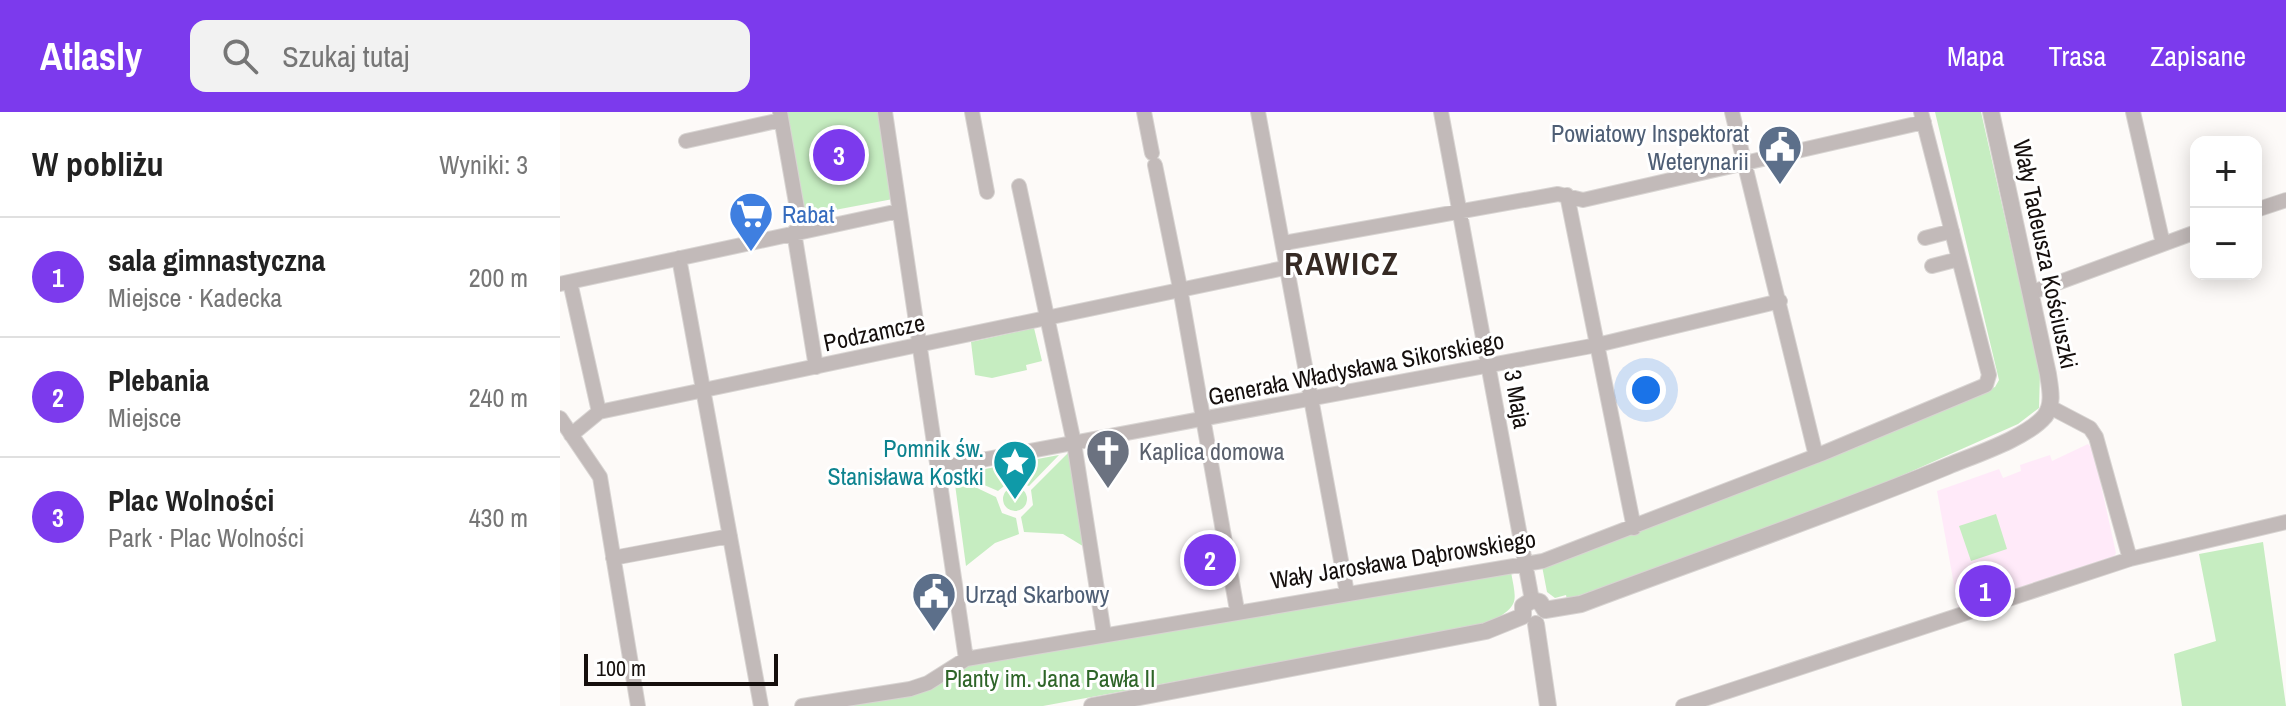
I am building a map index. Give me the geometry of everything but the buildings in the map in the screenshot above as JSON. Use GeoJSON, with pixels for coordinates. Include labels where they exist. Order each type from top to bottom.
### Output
{"type":"FeatureCollection","features":[{"type":"Feature","properties":{"kind":"street"},"geometry":{"type":"LineString","coordinates":[[885,112],[966,659]]}},
{"type":"Feature","properties":{"kind":"street"},"geometry":{"type":"LineString","coordinates":[[972,112],[987,192]]}},
{"type":"Feature","properties":{"kind":"street"},"geometry":{"type":"LineString","coordinates":[[1144,112],[1180,288],[1237,610]]}},
{"type":"Feature","properties":{"kind":"street"},"geometry":{"type":"LineString","coordinates":[[1258,112],[1347,593]]}},
{"type":"Feature","properties":{"kind":"street","name":"3 Maja"},"geometry":{"type":"LineString","coordinates":[[1441,112],[1534,613]]}},
{"type":"Feature","properties":{"kind":"street"},"geometry":{"type":"LineString","coordinates":[[1732,112],[1816,456]]}},
{"type":"Feature","properties":{"kind":"street","name":"Wały Tadeusza Kościuszki"},"geometry":{"type":"LineString","coordinates":[[1991,112],[2048,374],[2050,407]]}},
{"type":"Feature","properties":{"kind":"street"},"geometry":{"type":"LineString","coordinates":[[2133,112],[2163,244]]}},
{"type":"Feature","properties":{"kind":"street"},"geometry":{"type":"LineString","coordinates":[[686,141],[780,116],[816,367]]}},
{"type":"Feature","properties":{"kind":"street"},"geometry":{"type":"LineString","coordinates":[[1284,243],[1567,195],[1583,200],[1745,164],[1922,117],[1959,259],[1932,266]]}},
{"type":"Feature","properties":{"kind":"street"},"geometry":{"type":"LineString","coordinates":[[1019,186],[1074,443],[1104,634]]}},
{"type":"Feature","properties":{"kind":"street"},"geometry":{"type":"LineString","coordinates":[[1567,195],[1634,528]]}},
{"type":"Feature","properties":{"kind":"street"},"geometry":{"type":"LineString","coordinates":[[2262,208],[2286,200]]}},
{"type":"Feature","properties":{"kind":"street"},"geometry":{"type":"LineString","coordinates":[[571,435],[599,412],[565,283],[899,211]]}},
{"type":"Feature","properties":{"kind":"street"},"geometry":{"type":"LineString","coordinates":[[2030,293],[2190,234]]}},
{"type":"Feature","properties":{"kind":"street"},"geometry":{"type":"LineString","coordinates":[[1925,238],[1954,237]]}},
{"type":"Feature","properties":{"kind":"street"},"geometry":{"type":"LineString","coordinates":[[679,258],[761,706]]}},
{"type":"Feature","properties":{"kind":"street","name":"Wały Jarosława Dąbrowskiego"},"geometry":{"type":"LineString","coordinates":[[802,706],[910,689],[937,678],[966,659],[1237,610],[1527,565],[1634,528],[1963,395],[1989,380],[1959,259]]}},
{"type":"Feature","properties":{"kind":"street","name":"Podzamcze"},"geometry":{"type":"LineString","coordinates":[[599,412],[1289,267]]}},
{"type":"Feature","properties":{"kind":"street","name":"Generała Władysława Sikorskiego"},"geometry":{"type":"LineString","coordinates":[[939,468],[1597,345],[1780,301]]}},
{"type":"Feature","properties":{"kind":"street"},"geometry":{"type":"LineString","coordinates":[[1098,705],[1486,631],[1534,613],[1581,604],[1902,485],[2037,424],[2050,407],[2090,428],[2096,437],[2130,559]]}},
{"type":"Feature","properties":{"kind":"street"},"geometry":{"type":"LineString","coordinates":[[560,418],[600,477],[638,706]]}},
{"type":"Feature","properties":{"kind":"street"},"geometry":{"type":"LineString","coordinates":[[1683,706],[2130,559],[2286,522]]}},
{"type":"Feature","properties":{"kind":"street"},"geometry":{"type":"LineString","coordinates":[[613,558],[730,536]]}},
{"type":"Feature","properties":{"kind":"street"},"geometry":{"type":"LineString","coordinates":[[1534,613],[1548,706]]}},
{"type":"Feature","properties":{"kind":"shaded area"},"geometry":{"type":"Polygon","coordinates":[[[2088,444],[2093,449],[2116,553],[2112,560],[1959,612],[1937,491],[1999,469],[2003,478],[2021,471],[2020,465],[2050,455],[2052,461],[2088,444]]]}},
{"type":"Feature","properties":{"kind":"green space"},"geometry":{"type":"Polygon","coordinates":[[[785,112],[878,112],[893,199],[803,216],[785,112]]]}},
{"type":"Feature","properties":{"kind":"green space"},"geometry":{"type":"Polygon","coordinates":[[[1935,112],[1981,112],[2040,373],[2039,408],[2018,424],[1874,488],[1567,600],[1566,595],[1555,598],[1547,592],[1542,566],[1636,532],[1995,387],[1999,380],[1935,112]]]}},
{"type":"Feature","properties":{"kind":"green space"},"geometry":{"type":"Polygon","coordinates":[[[1034,328],[1042,361],[1026,365],[1027,370],[992,378],[975,375],[971,342],[1034,328]]]}},
{"type":"Feature","properties":{"kind":"green space"},"geometry":{"type":"Polygon","coordinates":[[[1068,453],[1086,548],[1063,534],[1024,532],[1021,517],[1033,505],[1031,490],[1068,453]]]}},
{"type":"Feature","properties":{"kind":"green space"},"geometry":{"type":"Polygon","coordinates":[[[1059,455],[1029,486],[1014,481],[1011,464],[1059,455]]]}},
{"type":"Feature","properties":{"kind":"green space"},"geometry":{"type":"Polygon","coordinates":[[[1006,465],[1009,482],[998,491],[959,474],[1006,465]]]}},
{"type":"Feature","properties":{"kind":"green space"},"geometry":{"type":"Polygon","coordinates":[[[954,477],[996,497],[1002,513],[1016,518],[1019,534],[995,543],[966,566],[954,477]]]}},
{"type":"Feature","properties":{"kind":"green space"},"geometry":{"type":"Polygon","coordinates":[[[1015,487],[1023,491],[1027,499],[1023,507],[1015,511],[1007,507],[1003,499],[1007,491],[1015,487]]]}},
{"type":"Feature","properties":{"kind":"green space"},"geometry":{"type":"Polygon","coordinates":[[[1996,514],[2007,549],[1971,561],[1959,526],[1996,514]]]}},
{"type":"Feature","properties":{"kind":"green space"},"geometry":{"type":"Polygon","coordinates":[[[2263,542],[2286,706],[2182,706],[2174,654],[2216,641],[2199,554],[2263,542]]]}},
{"type":"Feature","properties":{"kind":"green space","name":"Planty im. Jana Pawła II"},"geometry":{"type":"Polygon","coordinates":[[[1511,572],[1514,603],[1490,623],[1043,706],[832,706],[966,666],[1511,572]]]}},
{"type":"Feature","properties":{"kind":"place","name":"Plac Wolności"},"geometry":{"type":"Point","coordinates":[839,155]}},
{"type":"Feature","properties":{"kind":"place","name":"Powiatowy Inspektorat Weterynarii"},"geometry":{"type":"Point","coordinates":[1780,186]}},
{"type":"Feature","properties":{"kind":"place","name":"Rabat"},"geometry":{"type":"Point","coordinates":[751,253]}},
{"type":"Feature","properties":{"kind":"place","name":"Kaplica domowa"},"geometry":{"type":"Point","coordinates":[1108,490]}},
{"type":"Feature","properties":{"kind":"place","name":"Pomnik św. Stanisława Kostki"},"geometry":{"type":"Point","coordinates":[1015,501]}},
{"type":"Feature","properties":{"kind":"place","name":"Plebania"},"geometry":{"type":"Point","coordinates":[1210,560]}},
{"type":"Feature","properties":{"kind":"place","name":"sala gimnastyczna"},"geometry":{"type":"Point","coordinates":[1985,591]}},
{"type":"Feature","properties":{"kind":"place","name":"Urząd Skarbowy"},"geometry":{"type":"Point","coordinates":[934,633]}},
{"type":"Feature","properties":{"kind":"district","name":"RAWICZ"},"geometry":{"type":"Point","coordinates":[1342,263]}}]}
